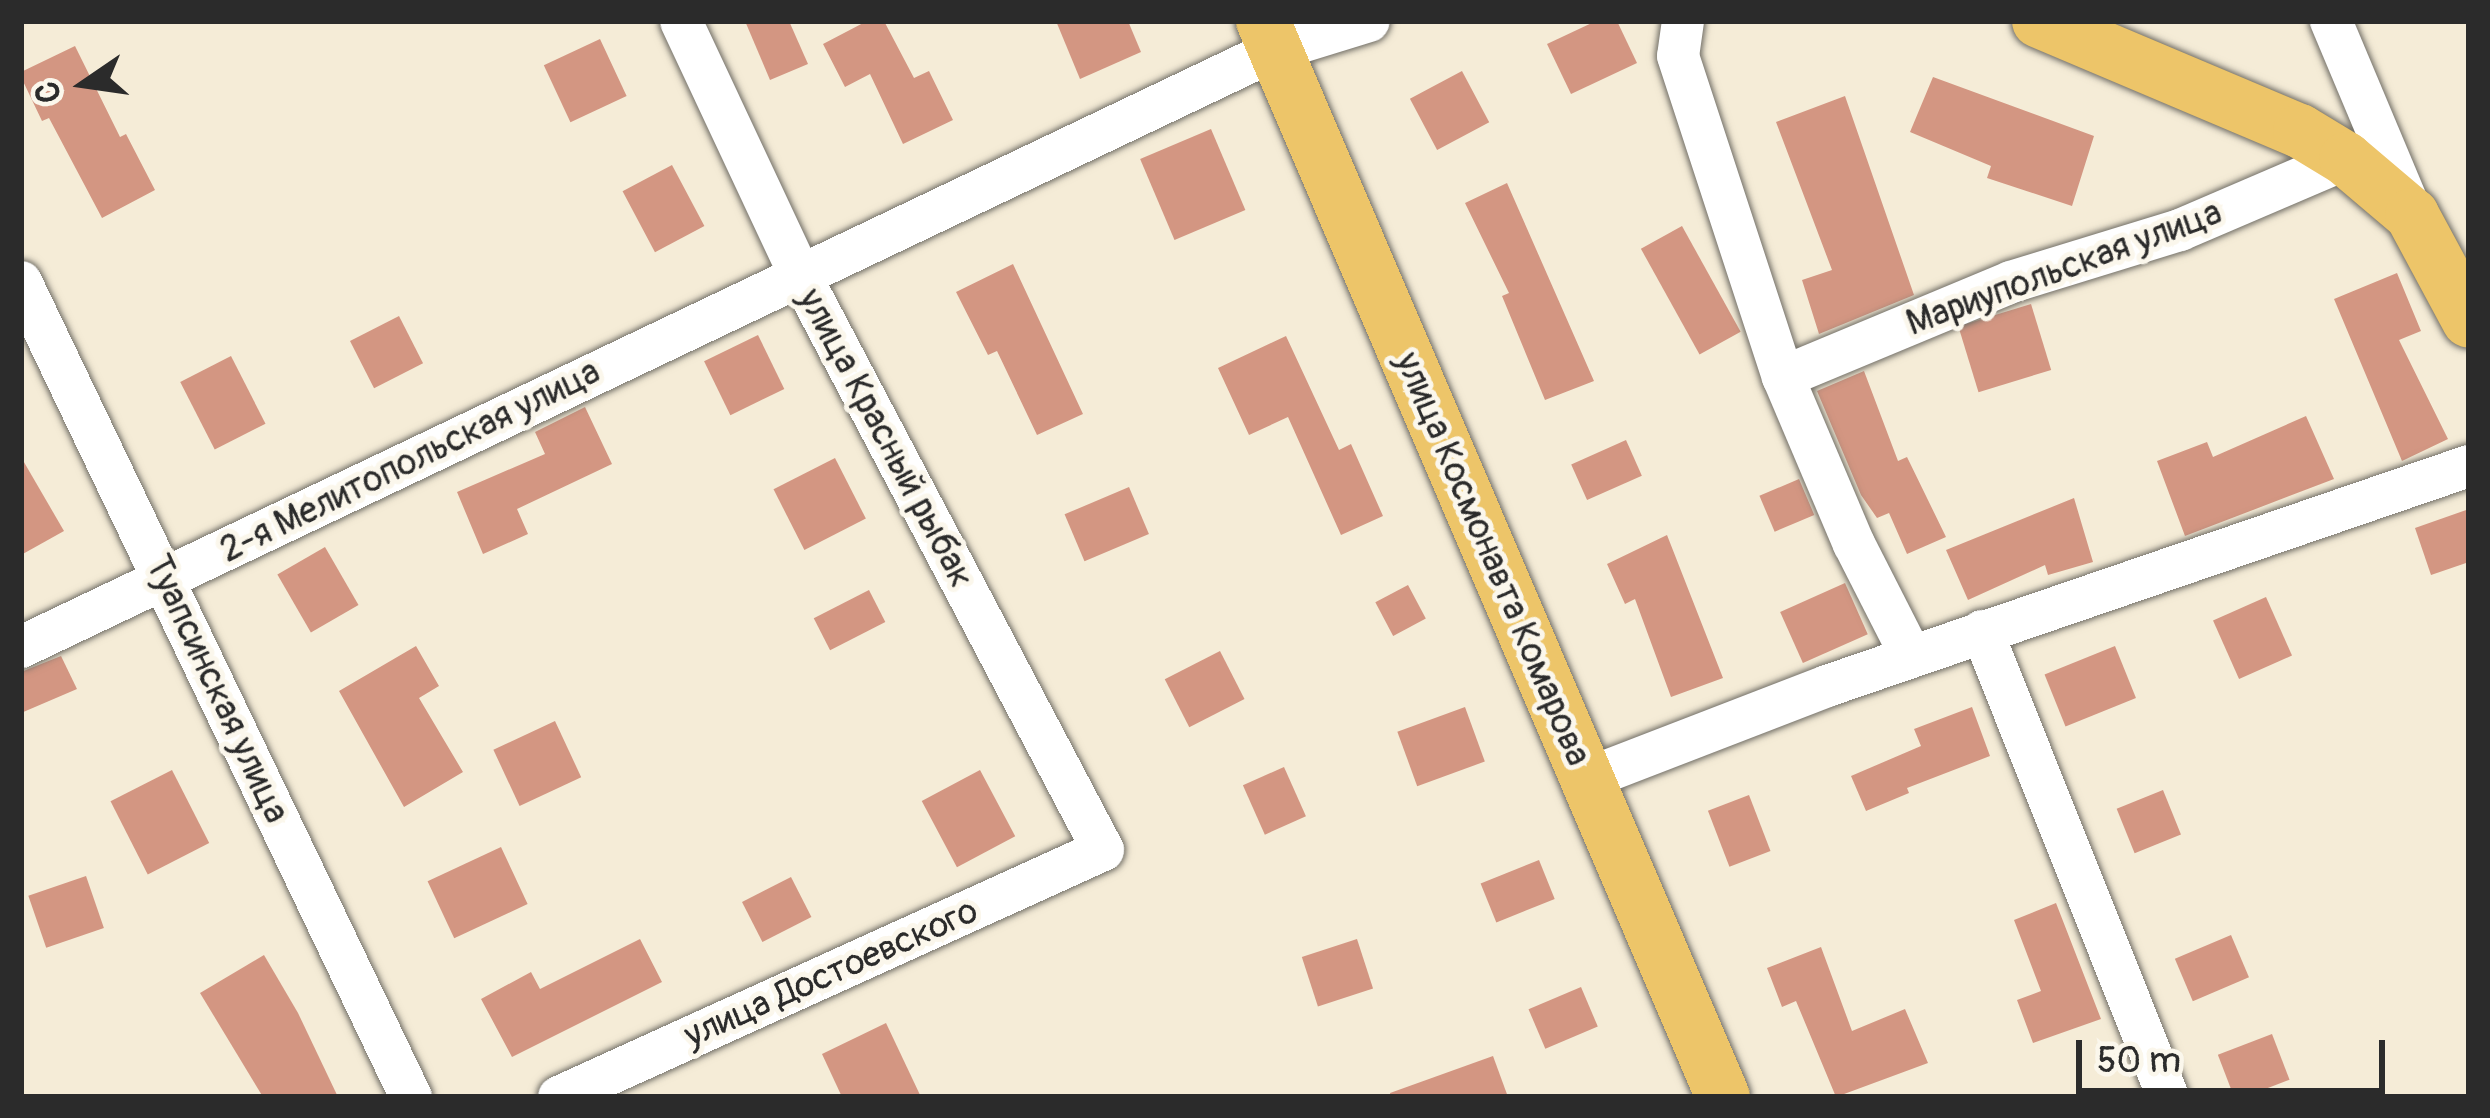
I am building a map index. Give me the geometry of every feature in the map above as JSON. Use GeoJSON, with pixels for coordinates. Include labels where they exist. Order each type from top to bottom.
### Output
{"type":"FeatureCollection","features":[{"type":"Feature","properties":{"kind":"main road"},"geometry":{"type":"LineString","coordinates":[[2039,21],[2300,131],[2345,158],[2412,214],[2469,321]]}},
{"type":"Feature","properties":{"kind":"main road","name":"улица Космонавта Комарова"},"geometry":{"type":"LineString","coordinates":[[1269,35],[1724,1097]]}},
{"type":"Feature","properties":{"kind":"street","name":"улица Красный рыбак"},"geometry":{"type":"LineString","coordinates":[[681,21],[799,273],[1103,850]]}},
{"type":"Feature","properties":{"kind":"street","name":"2-я Мелитопольская улица"},"geometry":{"type":"LineString","coordinates":[[21,647],[799,273],[1269,35],[1369,21]]}},
{"type":"Feature","properties":{"kind":"street"},"geometry":{"type":"LineString","coordinates":[[1683,21],[1678,56],[1783,376],[1854,544],[1911,656]]}},
{"type":"Feature","properties":{"kind":"street"},"geometry":{"type":"LineString","coordinates":[[2331,21],[2412,214]]}},
{"type":"Feature","properties":{"kind":"street","name":"Мариупольская улица"},"geometry":{"type":"LineString","coordinates":[[1783,376],[2011,282],[2180,230],[2345,158]]}},
{"type":"Feature","properties":{"kind":"street","name":"Туапсинская улица"},"geometry":{"type":"LineString","coordinates":[[21,282],[411,1097]]}},
{"type":"Feature","properties":{"kind":"street"},"geometry":{"type":"LineString","coordinates":[[1586,779],[1911,656],[2469,466]]}},
{"type":"Feature","properties":{"kind":"street"},"geometry":{"type":"LineString","coordinates":[[1982,631],[2168,1097]]}},
{"type":"Feature","properties":{"kind":"street","name":"улица Достоевского"},"geometry":{"type":"LineString","coordinates":[[559,1097],[1103,850]]}},
{"type":"Feature","properties":{"kind":"building"},"geometry":{"type":"Polygon","coordinates":[[[745,21],[789,21],[808,64],[770,80],[745,21]]]}},
{"type":"Feature","properties":{"kind":"building"},"geometry":{"type":"Polygon","coordinates":[[[867,21],[884,21],[914,78],[929,71],[953,120],[903,144],[870,74],[845,87],[823,44],[867,21]]]}},
{"type":"Feature","properties":{"kind":"building"},"geometry":{"type":"Polygon","coordinates":[[[1056,21],[1128,21],[1141,52],[1080,79],[1056,21]]]}},
{"type":"Feature","properties":{"kind":"building"},"geometry":{"type":"Polygon","coordinates":[[[1596,21],[1617,21],[1637,63],[1571,94],[1547,44],[1596,21]]]}},
{"type":"Feature","properties":{"kind":"building"},"geometry":{"type":"Polygon","coordinates":[[[600,39],[627,96],[570,122],[544,65],[600,39]]]}},
{"type":"Feature","properties":{"kind":"building"},"geometry":{"type":"Polygon","coordinates":[[[75,46],[120,137],[126,134],[155,190],[102,218],[49,118],[42,121],[21,77],[21,72],[75,46]]]}},
{"type":"Feature","properties":{"kind":"building"},"geometry":{"type":"Polygon","coordinates":[[[1462,71],[1489,122],[1437,150],[1410,99],[1462,71]]]}},
{"type":"Feature","properties":{"kind":"building"},"geometry":{"type":"Polygon","coordinates":[[[1933,77],[2094,136],[2072,206],[1987,178],[1991,166],[1910,132],[1933,77]]]}},
{"type":"Feature","properties":{"kind":"building"},"geometry":{"type":"Polygon","coordinates":[[[1845,96],[1914,295],[1819,334],[1802,280],[1832,270],[1776,122],[1845,96]]]}},
{"type":"Feature","properties":{"kind":"building"},"geometry":{"type":"Polygon","coordinates":[[[1211,129],[1245,210],[1175,240],[1140,159],[1211,129]]]}},
{"type":"Feature","properties":{"kind":"building"},"geometry":{"type":"Polygon","coordinates":[[[672,165],[704,226],[655,252],[623,191],[672,165]]]}},
{"type":"Feature","properties":{"kind":"building"},"geometry":{"type":"Polygon","coordinates":[[[1507,183],[1594,381],[1545,400],[1502,296],[1509,293],[1465,203],[1507,183]]]}},
{"type":"Feature","properties":{"kind":"building"},"geometry":{"type":"Polygon","coordinates":[[[1682,226],[1741,332],[1700,355],[1641,249],[1682,226]]]}},
{"type":"Feature","properties":{"kind":"building"},"geometry":{"type":"Polygon","coordinates":[[[1013,264],[1083,414],[1037,435],[997,351],[988,355],[956,292],[1013,264]]]}},
{"type":"Feature","properties":{"kind":"building"},"geometry":{"type":"Polygon","coordinates":[[[2397,273],[2421,331],[2399,340],[2448,439],[2402,461],[2334,299],[2397,273]]]}},
{"type":"Feature","properties":{"kind":"building"},"geometry":{"type":"Polygon","coordinates":[[[2031,304],[2051,370],[1978,392],[1958,326],[2031,304]]]}},
{"type":"Feature","properties":{"kind":"building"},"geometry":{"type":"Polygon","coordinates":[[[399,316],[423,363],[374,388],[350,341],[399,316]]]}},
{"type":"Feature","properties":{"kind":"building"},"geometry":{"type":"Polygon","coordinates":[[[758,335],[784,389],[730,415],[704,361],[758,335]]]}},
{"type":"Feature","properties":{"kind":"building"},"geometry":{"type":"Polygon","coordinates":[[[1286,336],[1339,450],[1351,444],[1383,516],[1341,535],[1288,417],[1249,435],[1218,368],[1286,336]]]}},
{"type":"Feature","properties":{"kind":"building"},"geometry":{"type":"Polygon","coordinates":[[[231,356],[266,424],[215,450],[180,382],[231,356]]]}},
{"type":"Feature","properties":{"kind":"building"},"geometry":{"type":"Polygon","coordinates":[[[1864,371],[1898,461],[1907,457],[1946,537],[1907,554],[1889,513],[1877,518],[1861,495],[1817,391],[1864,371]]]}},
{"type":"Feature","properties":{"kind":"building"},"geometry":{"type":"Polygon","coordinates":[[[585,407],[612,464],[517,509],[528,534],[483,554],[457,492],[545,454],[535,432],[585,407]]]}},
{"type":"Feature","properties":{"kind":"building"},"geometry":{"type":"Polygon","coordinates":[[[2306,416],[2334,479],[2185,536],[2157,461],[2207,442],[2213,457],[2306,416]]]}},
{"type":"Feature","properties":{"kind":"building"},"geometry":{"type":"Polygon","coordinates":[[[1626,440],[1642,476],[1587,500],[1571,464],[1626,440]]]}},
{"type":"Feature","properties":{"kind":"building"},"geometry":{"type":"Polygon","coordinates":[[[21,457],[64,531],[21,555],[21,457]]]}},
{"type":"Feature","properties":{"kind":"building"},"geometry":{"type":"Polygon","coordinates":[[[835,458],[866,519],[804,550],[774,489],[835,458]]]}},
{"type":"Feature","properties":{"kind":"building"},"geometry":{"type":"Polygon","coordinates":[[[1799,479],[1814,515],[1775,532],[1759,496],[1799,479]]]}},
{"type":"Feature","properties":{"kind":"building"},"geometry":{"type":"Polygon","coordinates":[[[1129,487],[1149,534],[1084,561],[1065,514],[1129,487]]]}},
{"type":"Feature","properties":{"kind":"building"},"geometry":{"type":"Polygon","coordinates":[[[2074,498],[2093,562],[2048,575],[2045,565],[1968,600],[1946,550],[2074,498]]]}},
{"type":"Feature","properties":{"kind":"building"},"geometry":{"type":"Polygon","coordinates":[[[2469,509],[2469,562],[2431,575],[2415,528],[2469,509]]]}},
{"type":"Feature","properties":{"kind":"building"},"geometry":{"type":"Polygon","coordinates":[[[1667,535],[1723,678],[1671,697],[1635,599],[1625,604],[1607,564],[1667,535]]]}},
{"type":"Feature","properties":{"kind":"building"},"geometry":{"type":"Polygon","coordinates":[[[325,547],[359,605],[311,633],[277,574],[325,547]]]}},
{"type":"Feature","properties":{"kind":"building"},"geometry":{"type":"Polygon","coordinates":[[[1845,583],[1868,634],[1803,663],[1780,612],[1845,583]]]}},
{"type":"Feature","properties":{"kind":"building"},"geometry":{"type":"Polygon","coordinates":[[[1408,585],[1426,619],[1393,636],[1375,602],[1408,585]]]}},
{"type":"Feature","properties":{"kind":"building"},"geometry":{"type":"Polygon","coordinates":[[[869,590],[885,622],[830,650],[814,618],[869,590]]]}},
{"type":"Feature","properties":{"kind":"building"},"geometry":{"type":"Polygon","coordinates":[[[2266,597],[2292,655],[2239,679],[2213,621],[2266,597]]]}},
{"type":"Feature","properties":{"kind":"building"},"geometry":{"type":"Polygon","coordinates":[[[416,646],[439,686],[419,698],[463,772],[404,807],[339,691],[416,646]]]}},
{"type":"Feature","properties":{"kind":"building"},"geometry":{"type":"Polygon","coordinates":[[[2115,646],[2136,698],[2066,726],[2045,674],[2115,646]]]}},
{"type":"Feature","properties":{"kind":"building"},"geometry":{"type":"Polygon","coordinates":[[[1220,651],[1245,699],[1189,727],[1165,679],[1220,651]]]}},
{"type":"Feature","properties":{"kind":"building"},"geometry":{"type":"Polygon","coordinates":[[[61,656],[77,689],[21,713],[21,672],[61,656]]]}},
{"type":"Feature","properties":{"kind":"building"},"geometry":{"type":"Polygon","coordinates":[[[1465,707],[1485,762],[1417,786],[1397,732],[1465,707]]]}},
{"type":"Feature","properties":{"kind":"building"},"geometry":{"type":"Polygon","coordinates":[[[1972,707],[1990,756],[1907,788],[1909,793],[1866,811],[1851,776],[1921,746],[1914,729],[1972,707]]]}},
{"type":"Feature","properties":{"kind":"building"},"geometry":{"type":"Polygon","coordinates":[[[555,721],[581,777],[520,806],[493,750],[555,721]]]}},
{"type":"Feature","properties":{"kind":"building"},"geometry":{"type":"Polygon","coordinates":[[[1284,767],[1306,816],[1265,835],[1243,785],[1284,767]]]}},
{"type":"Feature","properties":{"kind":"building"},"geometry":{"type":"Polygon","coordinates":[[[172,770],[209,843],[148,874],[111,801],[172,770]]]}},
{"type":"Feature","properties":{"kind":"building"},"geometry":{"type":"Polygon","coordinates":[[[980,770],[1015,836],[957,867],[922,801],[980,770]]]}},
{"type":"Feature","properties":{"kind":"building"},"geometry":{"type":"Polygon","coordinates":[[[2163,790],[2181,835],[2135,853],[2117,809],[2163,790]]]}},
{"type":"Feature","properties":{"kind":"building"},"geometry":{"type":"Polygon","coordinates":[[[1749,795],[1771,851],[1729,867],[1708,811],[1749,795]]]}},
{"type":"Feature","properties":{"kind":"building"},"geometry":{"type":"Polygon","coordinates":[[[501,847],[528,904],[454,938],[428,881],[501,847]]]}},
{"type":"Feature","properties":{"kind":"building"},"geometry":{"type":"Polygon","coordinates":[[[1539,860],[1555,899],[1496,923],[1481,884],[1539,860]]]}},
{"type":"Feature","properties":{"kind":"building"},"geometry":{"type":"Polygon","coordinates":[[[86,876],[104,928],[46,948],[28,896],[86,876]]]}},
{"type":"Feature","properties":{"kind":"building"},"geometry":{"type":"Polygon","coordinates":[[[791,877],[811,917],[762,942],[742,902],[791,877]]]}},
{"type":"Feature","properties":{"kind":"building"},"geometry":{"type":"Polygon","coordinates":[[[2056,903],[2101,1019],[2033,1043],[2017,1000],[2041,991],[2014,920],[2056,903]]]}},
{"type":"Feature","properties":{"kind":"building"},"geometry":{"type":"Polygon","coordinates":[[[2231,935],[2249,977],[2193,1001],[2175,959],[2231,935]]]}},
{"type":"Feature","properties":{"kind":"building"},"geometry":{"type":"Polygon","coordinates":[[[640,939],[662,982],[512,1057],[481,999],[531,972],[540,989],[640,939]]]}},
{"type":"Feature","properties":{"kind":"building"},"geometry":{"type":"Polygon","coordinates":[[[1357,939],[1373,988],[1318,1006],[1302,957],[1357,939]]]}},
{"type":"Feature","properties":{"kind":"building"},"geometry":{"type":"Polygon","coordinates":[[[1821,947],[1852,1031],[1905,1009],[1928,1063],[1836,1097],[1796,1001],[1782,1007],[1767,968],[1821,947]]]}},
{"type":"Feature","properties":{"kind":"building"},"geometry":{"type":"Polygon","coordinates":[[[264,955],[338,1097],[263,1097],[200,993],[264,955]]]}},
{"type":"Feature","properties":{"kind":"building"},"geometry":{"type":"Polygon","coordinates":[[[1581,987],[1598,1027],[1545,1049],[1529,1009],[1581,987]]]}},
{"type":"Feature","properties":{"kind":"building"},"geometry":{"type":"Polygon","coordinates":[[[886,1023],[921,1097],[842,1097],[822,1054],[886,1023]]]}},
{"type":"Feature","properties":{"kind":"building"},"geometry":{"type":"Polygon","coordinates":[[[2272,1034],[2290,1080],[2234,1097],[2218,1055],[2272,1034]]]}},
{"type":"Feature","properties":{"kind":"building"},"geometry":{"type":"Polygon","coordinates":[[[1493,1056],[1508,1097],[1391,1097],[1390,1093],[1493,1056]]]}}]}
